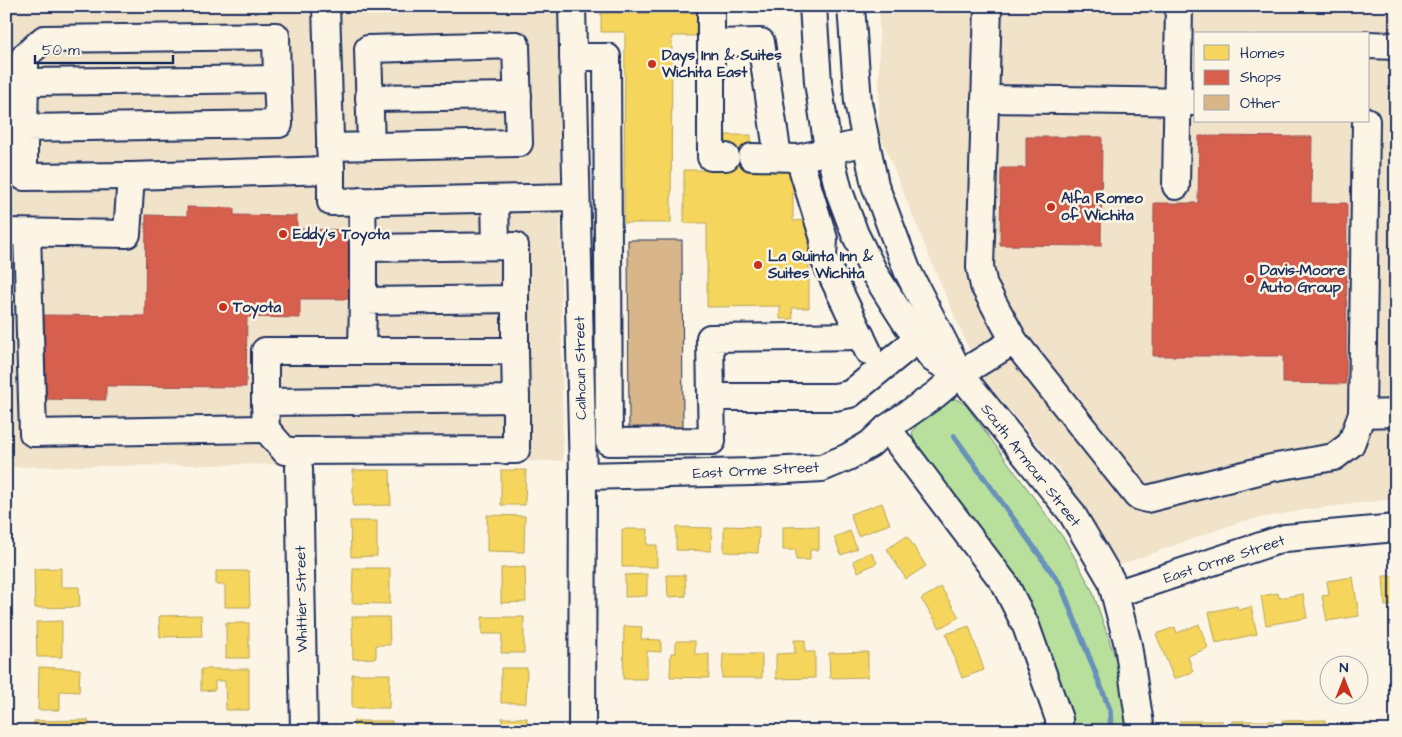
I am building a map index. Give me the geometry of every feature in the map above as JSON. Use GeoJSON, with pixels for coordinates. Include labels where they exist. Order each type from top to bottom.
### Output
{"type":"FeatureCollection","features":[{"type":"Feature","properties":{"kind":"street"},"geometry":{"type":"LineString","coordinates":[[326,6],[331,202],[495,199],[576,206],[608,214]]}},
{"type":"Feature","properties":{"kind":"street","name":"Calhoun Street"},"geometry":{"type":"LineString","coordinates":[[572,6],[583,476],[582,731]]}},
{"type":"Feature","properties":{"kind":"street"},"geometry":{"type":"LineString","coordinates":[[711,6],[711,157],[789,157],[866,142]]}},
{"type":"Feature","properties":{"kind":"street","name":"South Armour Street"},"geometry":{"type":"LineString","coordinates":[[813,6],[818,82],[829,150],[839,191],[855,234],[876,276],[926,332]]}},
{"type":"Feature","properties":{"kind":"street","name":"South Armour Street"},"geometry":{"type":"LineString","coordinates":[[851,6],[858,102],[875,186],[907,270],[933,359],[960,374],[1071,512],[1111,580],[1128,645],[1141,731]]}},
{"type":"Feature","properties":{"kind":"street"},"geometry":{"type":"LineString","coordinates":[[988,6],[980,267],[984,286],[1014,341],[1137,496],[1147,500],[1271,468],[1334,457],[1351,444],[1362,414],[1366,122]]}},
{"type":"Feature","properties":{"kind":"street"},"geometry":{"type":"LineString","coordinates":[[1176,186],[1187,102],[1179,6]]}},
{"type":"Feature","properties":{"kind":"street"},"geometry":{"type":"LineString","coordinates":[[24,128],[278,124],[276,36],[44,39],[25,56],[24,128],[24,177],[130,176],[330,159],[371,146],[519,143],[516,45],[368,48],[371,146]]}},
{"type":"Feature","properties":{"kind":"street"},"geometry":{"type":"LineString","coordinates":[[711,43],[761,42],[789,157],[824,239],[823,258],[877,370]]}},
{"type":"Feature","properties":{"kind":"street"},"geometry":{"type":"LineString","coordinates":[[1370,45],[1396,46]]}},
{"type":"Feature","properties":{"kind":"street"},"geometry":{"type":"LineString","coordinates":[[573,57],[607,57],[610,442],[712,441],[710,338],[861,336]]}},
{"type":"Feature","properties":{"kind":"street"},"geometry":{"type":"LineString","coordinates":[[25,82],[277,80]]}},
{"type":"Feature","properties":{"kind":"street"},"geometry":{"type":"LineString","coordinates":[[369,98],[518,96]]}},
{"type":"Feature","properties":{"kind":"street"},"geometry":{"type":"LineString","coordinates":[[985,99],[1187,102]]}},
{"type":"Feature","properties":{"kind":"street"},"geometry":{"type":"LineString","coordinates":[[130,176],[127,234],[16,233],[33,433],[266,429]]}},
{"type":"Feature","properties":{"kind":"street"},"geometry":{"type":"LineString","coordinates":[[495,199],[496,246]]}},
{"type":"Feature","properties":{"kind":"street"},"geometry":{"type":"LineString","coordinates":[[362,201],[362,351]]}},
{"type":"Feature","properties":{"kind":"street"},"geometry":{"type":"LineString","coordinates":[[362,248],[516,246],[515,299],[516,351],[516,450],[285,451],[266,429],[265,351],[516,351]]}},
{"type":"Feature","properties":{"kind":"street"},"geometry":{"type":"LineString","coordinates":[[362,301],[515,299]]}},
{"type":"Feature","properties":{"kind":"street"},"geometry":{"type":"LineString","coordinates":[[711,397],[850,394],[858,389],[877,370],[926,332]]}},
{"type":"Feature","properties":{"kind":"street","name":"East Orme Street"},"geometry":{"type":"LineString","coordinates":[[583,476],[752,472],[822,468],[848,457],[870,444],[887,428],[935,395],[960,374],[1014,341]]}},
{"type":"Feature","properties":{"kind":"street"},"geometry":{"type":"LineString","coordinates":[[265,402],[516,399]]}},
{"type":"Feature","properties":{"kind":"street"},"geometry":{"type":"LineString","coordinates":[[581,402],[609,402]]}},
{"type":"Feature","properties":{"kind":"street"},"geometry":{"type":"LineString","coordinates":[[1362,414],[1396,413]]}},
{"type":"Feature","properties":{"kind":"street"},"geometry":{"type":"LineString","coordinates":[[887,428],[1005,584],[1026,626],[1059,719],[1060,731]]}},
{"type":"Feature","properties":{"kind":"street","name":"Whittier Street"},"geometry":{"type":"LineString","coordinates":[[299,468],[304,731]]}},
{"type":"Feature","properties":{"kind":"street","name":"East Orme Street"},"geometry":{"type":"LineString","coordinates":[[1115,594],[1285,538],[1396,528]]}},
{"type":"Feature","properties":{"kind":"shaded area","name":"Eddy's Toyota"},"geometry":{"type":"Polygon","coordinates":[[[125,6],[558,6],[563,461],[6,467],[6,8],[125,6]]]}},
{"type":"Feature","properties":{"kind":"shaded area"},"geometry":{"type":"Polygon","coordinates":[[[879,9],[1396,11],[1396,499],[1310,509],[1239,522],[1120,565],[1058,468],[980,375],[879,132],[879,9]]]}},
{"type":"Feature","properties":{"kind":"green space"},"geometry":{"type":"Polygon","coordinates":[[[956,399],[965,404],[1065,540],[1092,590],[1118,666],[1130,731],[1066,731],[1065,710],[916,446],[912,433],[916,426],[948,400],[956,399]]]}},
{"type":"Feature","properties":{"kind":"building: Homes"},"geometry":{"type":"Polygon","coordinates":[[[601,13],[697,13],[696,36],[672,36],[671,223],[624,223],[625,32],[601,32],[601,13]]]}},
{"type":"Feature","properties":{"kind":"building: Homes","name":"La Quinta Inn & Suites Wichita"},"geometry":{"type":"Polygon","coordinates":[[[726,135],[751,135],[752,171],[793,171],[793,221],[809,220],[809,308],[792,308],[793,319],[780,319],[780,306],[707,307],[707,223],[684,223],[684,170],[726,170],[726,135]]]}},
{"type":"Feature","properties":{"kind":"building: Homes"},"geometry":{"type":"Polygon","coordinates":[[[353,470],[390,470],[391,505],[353,506],[353,470]]]}},
{"type":"Feature","properties":{"kind":"building: Homes"},"geometry":{"type":"Polygon","coordinates":[[[501,470],[526,470],[525,505],[501,505],[501,470]]]}},
{"type":"Feature","properties":{"kind":"building: Homes"},"geometry":{"type":"Polygon","coordinates":[[[882,503],[890,524],[858,536],[850,514],[882,503]]]}},
{"type":"Feature","properties":{"kind":"building: Homes"},"geometry":{"type":"Polygon","coordinates":[[[487,515],[525,516],[524,552],[487,551],[487,515]]]}},
{"type":"Feature","properties":{"kind":"building: Homes"},"geometry":{"type":"Polygon","coordinates":[[[350,521],[377,521],[377,556],[351,557],[350,521]]]}},
{"type":"Feature","properties":{"kind":"building: Homes"},"geometry":{"type":"Polygon","coordinates":[[[724,526],[759,527],[758,553],[724,552],[724,526]]]}},
{"type":"Feature","properties":{"kind":"building: Homes"},"geometry":{"type":"Polygon","coordinates":[[[819,526],[819,550],[810,550],[810,560],[796,560],[796,550],[783,550],[783,527],[819,526]]]}},
{"type":"Feature","properties":{"kind":"building: Homes"},"geometry":{"type":"Polygon","coordinates":[[[676,527],[712,528],[711,551],[676,550],[676,527]]]}},
{"type":"Feature","properties":{"kind":"building: Homes"},"geometry":{"type":"Polygon","coordinates":[[[622,529],[648,529],[647,545],[657,545],[657,567],[622,567],[622,529]]]}},
{"type":"Feature","properties":{"kind":"building: Homes"},"geometry":{"type":"Polygon","coordinates":[[[850,531],[857,549],[841,555],[834,537],[850,531]]]}},
{"type":"Feature","properties":{"kind":"building: Homes"},"geometry":{"type":"Polygon","coordinates":[[[907,536],[926,566],[906,579],[887,549],[907,536]]]}},
{"type":"Feature","properties":{"kind":"building: Homes"},"geometry":{"type":"Polygon","coordinates":[[[871,552],[877,563],[858,572],[853,561],[871,552]]]}},
{"type":"Feature","properties":{"kind":"building: Homes"},"geometry":{"type":"Polygon","coordinates":[[[1394,562],[1396,562],[1396,605],[1385,606],[1383,576],[1394,576],[1394,562]]]}},
{"type":"Feature","properties":{"kind":"building: Homes"},"geometry":{"type":"Polygon","coordinates":[[[525,567],[526,602],[501,603],[501,568],[525,567]]]}},
{"type":"Feature","properties":{"kind":"building: Homes"},"geometry":{"type":"Polygon","coordinates":[[[61,568],[61,587],[79,587],[80,607],[35,608],[34,569],[61,568]]]}},
{"type":"Feature","properties":{"kind":"building: Homes"},"geometry":{"type":"Polygon","coordinates":[[[353,568],[390,568],[390,604],[352,603],[353,568]]]}},
{"type":"Feature","properties":{"kind":"building: Homes"},"geometry":{"type":"Polygon","coordinates":[[[216,571],[249,571],[250,607],[225,607],[225,585],[216,585],[216,571]]]}},
{"type":"Feature","properties":{"kind":"building: Homes"},"geometry":{"type":"Polygon","coordinates":[[[647,574],[647,596],[625,597],[625,575],[647,574]]]}},
{"type":"Feature","properties":{"kind":"building: Homes"},"geometry":{"type":"Polygon","coordinates":[[[667,575],[685,575],[686,596],[668,597],[667,575]]]}},
{"type":"Feature","properties":{"kind":"building: Homes"},"geometry":{"type":"Polygon","coordinates":[[[1353,577],[1359,616],[1327,621],[1322,596],[1329,595],[1327,581],[1353,577]]]}},
{"type":"Feature","properties":{"kind":"building: Homes"},"geometry":{"type":"Polygon","coordinates":[[[941,587],[959,617],[940,628],[921,599],[941,587]]]}},
{"type":"Feature","properties":{"kind":"building: Homes"},"geometry":{"type":"Polygon","coordinates":[[[1278,593],[1279,598],[1303,594],[1307,618],[1266,625],[1261,596],[1278,593]]]}},
{"type":"Feature","properties":{"kind":"building: Homes"},"geometry":{"type":"Polygon","coordinates":[[[1237,606],[1238,610],[1251,607],[1257,634],[1216,643],[1209,612],[1237,606]]]}},
{"type":"Feature","properties":{"kind":"building: Homes"},"geometry":{"type":"Polygon","coordinates":[[[201,615],[202,636],[160,637],[159,616],[201,615]]]}},
{"type":"Feature","properties":{"kind":"building: Homes"},"geometry":{"type":"Polygon","coordinates":[[[352,617],[389,617],[390,645],[376,645],[376,658],[353,659],[352,617]]]}},
{"type":"Feature","properties":{"kind":"building: Homes"},"geometry":{"type":"Polygon","coordinates":[[[482,617],[524,617],[524,653],[501,653],[502,634],[482,634],[482,617]]]}},
{"type":"Feature","properties":{"kind":"building: Homes"},"geometry":{"type":"Polygon","coordinates":[[[62,621],[62,657],[37,657],[36,622],[62,621]]]}},
{"type":"Feature","properties":{"kind":"building: Homes"},"geometry":{"type":"Polygon","coordinates":[[[226,623],[249,623],[249,658],[226,658],[226,623]]]}},
{"type":"Feature","properties":{"kind":"building: Homes"},"geometry":{"type":"Polygon","coordinates":[[[1199,624],[1208,648],[1188,656],[1193,672],[1174,679],[1156,634],[1175,627],[1177,633],[1199,624]]]}},
{"type":"Feature","properties":{"kind":"building: Homes"},"geometry":{"type":"Polygon","coordinates":[[[624,626],[642,627],[641,639],[661,640],[661,652],[647,651],[647,679],[623,679],[624,626]]]}},
{"type":"Feature","properties":{"kind":"building: Homes"},"geometry":{"type":"Polygon","coordinates":[[[969,626],[984,670],[962,678],[946,634],[969,626]]]}},
{"type":"Feature","properties":{"kind":"building: Homes"},"geometry":{"type":"Polygon","coordinates":[[[794,640],[805,640],[805,652],[815,652],[815,678],[776,679],[776,654],[795,653],[794,640]]]}},
{"type":"Feature","properties":{"kind":"building: Homes"},"geometry":{"type":"Polygon","coordinates":[[[676,641],[695,641],[695,654],[709,654],[709,678],[670,677],[671,653],[676,653],[676,641]]]}},
{"type":"Feature","properties":{"kind":"building: Homes"},"geometry":{"type":"Polygon","coordinates":[[[868,652],[868,677],[830,678],[829,653],[868,652]]]}},
{"type":"Feature","properties":{"kind":"building: Homes"},"geometry":{"type":"Polygon","coordinates":[[[723,654],[762,654],[762,678],[722,678],[723,654]]]}},
{"type":"Feature","properties":{"kind":"building: Homes"},"geometry":{"type":"Polygon","coordinates":[[[39,667],[80,669],[79,692],[60,691],[60,710],[38,710],[39,667]]]}},
{"type":"Feature","properties":{"kind":"building: Homes"},"geometry":{"type":"Polygon","coordinates":[[[501,668],[527,668],[526,703],[501,703],[501,668]]]}},
{"type":"Feature","properties":{"kind":"building: Homes"},"geometry":{"type":"Polygon","coordinates":[[[201,669],[249,669],[249,710],[226,710],[225,681],[215,681],[215,690],[201,691],[201,669]]]}},
{"type":"Feature","properties":{"kind":"building: Homes"},"geometry":{"type":"Polygon","coordinates":[[[352,674],[390,674],[389,708],[352,708],[352,674]]]}},
{"type":"Feature","properties":{"kind":"building: Homes"},"geometry":{"type":"Polygon","coordinates":[[[502,718],[527,718],[527,731],[502,731],[502,718]]]}},
{"type":"Feature","properties":{"kind":"building: Homes"},"geometry":{"type":"Polygon","coordinates":[[[88,720],[88,731],[35,731],[34,721],[88,720]]]}},
{"type":"Feature","properties":{"kind":"building: Homes"},"geometry":{"type":"Polygon","coordinates":[[[1325,720],[1326,731],[1282,731],[1282,721],[1325,720]]]}},
{"type":"Feature","properties":{"kind":"building: Homes"},"geometry":{"type":"Polygon","coordinates":[[[354,721],[392,721],[392,731],[354,731],[354,721]]]}},
{"type":"Feature","properties":{"kind":"building: Homes"},"geometry":{"type":"Polygon","coordinates":[[[1180,721],[1222,721],[1222,731],[1180,731],[1180,721]]]}},
{"type":"Feature","properties":{"kind":"building: Homes"},"geometry":{"type":"Polygon","coordinates":[[[1232,721],[1274,721],[1274,731],[1232,731],[1232,721]]]}},
{"type":"Feature","properties":{"kind":"building: Homes"},"geometry":{"type":"Polygon","coordinates":[[[226,723],[251,724],[250,731],[226,731],[226,723]]]}},
{"type":"Feature","properties":{"kind":"building: Homes"},"geometry":{"type":"Polygon","coordinates":[[[1374,728],[1374,731],[1338,731],[1338,729],[1374,728]]]}},
{"type":"Feature","properties":{"kind":"building: Shops","name":"Davis-Moore Auto Group"},"geometry":{"type":"Polygon","coordinates":[[[1199,136],[1312,137],[1311,203],[1347,203],[1346,384],[1283,383],[1283,356],[1153,356],[1154,203],[1198,203],[1199,136]]]}},
{"type":"Feature","properties":{"kind":"building: Shops","name":"Alfa Romeo of Wichita"},"geometry":{"type":"Polygon","coordinates":[[[1026,137],[1102,137],[1101,246],[1000,245],[1001,168],[1026,168],[1026,137]]]}},
{"type":"Feature","properties":{"kind":"building: Shops","name":"Toyota"},"geometry":{"type":"Polygon","coordinates":[[[187,207],[234,208],[234,215],[297,216],[297,229],[355,230],[355,299],[300,299],[300,318],[247,317],[246,387],[106,386],[106,400],[40,399],[41,315],[145,316],[146,215],[187,216],[187,207]]]}},
{"type":"Feature","properties":{"kind":"building: Other"},"geometry":{"type":"Polygon","coordinates":[[[628,240],[682,240],[683,429],[629,429],[628,240]]]}},
{"type":"Feature","properties":{"kind":"waterway"},"geometry":{"type":"LineString","coordinates":[[954,436],[1061,585],[1110,710],[1111,731]]}},
{"type":"Feature","properties":{"kind":"place","name":"Days Inn & Suites Wichita East"},"geometry":{"type":"Point","coordinates":[652,64]}},
{"type":"Feature","properties":{"kind":"place","name":"Alfa Romeo of Wichita"},"geometry":{"type":"Point","coordinates":[1051,207]}},
{"type":"Feature","properties":{"kind":"place","name":"Eddy's Toyota"},"geometry":{"type":"Point","coordinates":[283,234]}},
{"type":"Feature","properties":{"kind":"place","name":"La Quinta Inn & Suites Wichita"},"geometry":{"type":"Point","coordinates":[758,265]}},
{"type":"Feature","properties":{"kind":"place","name":"Davis-Moore Auto Group"},"geometry":{"type":"Point","coordinates":[1250,279]}},
{"type":"Feature","properties":{"kind":"place","name":"Toyota"},"geometry":{"type":"Point","coordinates":[223,307]}}]}
